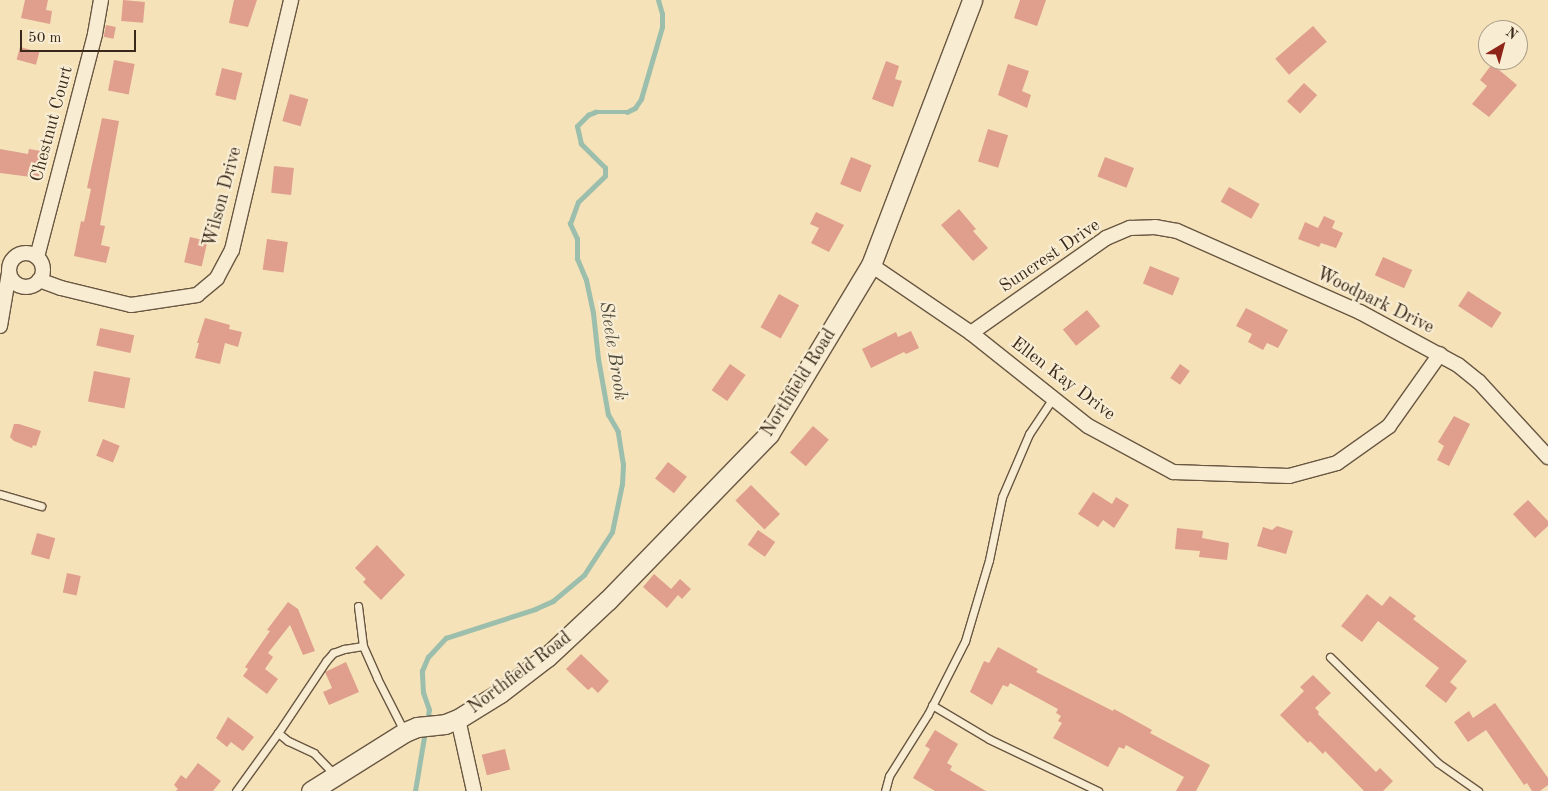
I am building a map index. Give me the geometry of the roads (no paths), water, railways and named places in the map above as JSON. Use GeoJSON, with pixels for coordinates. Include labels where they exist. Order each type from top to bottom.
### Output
{"type":"FeatureCollection","features":[{"type":"Feature","properties":{"kind":"street","name":"Chestnut Court"},"geometry":{"type":"LineString","coordinates":[[37,257],[95,34],[101,0]]}},
{"type":"Feature","properties":{"kind":"street","name":"Wilson Drive"},"geometry":{"type":"LineString","coordinates":[[39,280],[61,288],[130,304],[197,295],[217,278],[232,250],[291,0]]}},
{"type":"Feature","properties":{"kind":"street","name":"Northfield Road"},"geometry":{"type":"LineString","coordinates":[[450,722],[500,693],[579,629],[769,434],[871,266],[972,0]]}},
{"type":"Feature","properties":{"kind":"street","name":"Suncrest Drive"},"geometry":{"type":"LineString","coordinates":[[971,333],[1106,238],[1130,228],[1155,227]]}},
{"type":"Feature","properties":{"kind":"street","name":"Woodpark Drive"},"geometry":{"type":"LineString","coordinates":[[1155,227],[1178,231],[1360,312],[1440,354],[1458,365],[1479,382],[1548,457]]}},
{"type":"Feature","properties":{"kind":"street"},"geometry":{"type":"LineString","coordinates":[[0,326],[6,264],[22,253],[37,257],[43,268],[39,280],[34,285],[22,286],[16,284],[6,264]]}},
{"type":"Feature","properties":{"kind":"street","name":"Ellen Kay Drive"},"geometry":{"type":"LineString","coordinates":[[871,266],[971,333],[1088,426],[1173,472],[1289,476],[1337,463],[1389,426],[1440,354]]}},
{"type":"Feature","properties":{"kind":"street"},"geometry":{"type":"LineString","coordinates":[[312,791],[412,729],[450,722],[474,791]]}},
{"type":"Feature","properties":{"kind":"lane"},"geometry":{"type":"LineString","coordinates":[[885,791],[889,776],[932,705],[965,641],[989,560],[1002,497],[1029,434],[1053,398]]}},
{"type":"Feature","properties":{"kind":"lane"},"geometry":{"type":"LineString","coordinates":[[0,494],[41,506]]}},
{"type":"Feature","properties":{"kind":"lane"},"geometry":{"type":"LineString","coordinates":[[358,606],[363,646],[377,678],[412,729]]}},
{"type":"Feature","properties":{"kind":"lane"},"geometry":{"type":"LineString","coordinates":[[236,791],[278,733],[326,661],[344,649],[363,646]]}},
{"type":"Feature","properties":{"kind":"lane"},"geometry":{"type":"LineString","coordinates":[[1330,657],[1438,763],[1478,791]]}},
{"type":"Feature","properties":{"kind":"lane"},"geometry":{"type":"LineString","coordinates":[[932,705],[989,739],[1098,791]]}},
{"type":"Feature","properties":{"kind":"lane"},"geometry":{"type":"LineString","coordinates":[[278,733],[288,741],[314,753],[336,776]]}},
{"type":"Feature","properties":{"kind":"waterway","name":"Steele Brook"},"geometry":{"type":"LineString","coordinates":[[427,721],[429,710],[423,693],[422,671],[428,657],[446,638],[535,609],[553,601],[584,575],[612,532],[622,484],[623,465],[618,432],[608,415],[598,359],[593,313],[586,280],[577,259],[577,239],[570,224],[578,202],[605,176],[605,168],[581,144],[577,126],[588,115],[595,112],[627,112],[635,108],[641,99],[662,27],[662,14],[658,0]]}},
{"type":"Feature","properties":{"kind":"waterway","name":"Steele Brook"},"geometry":{"type":"LineString","coordinates":[[415,791],[425,731]]}}]}
